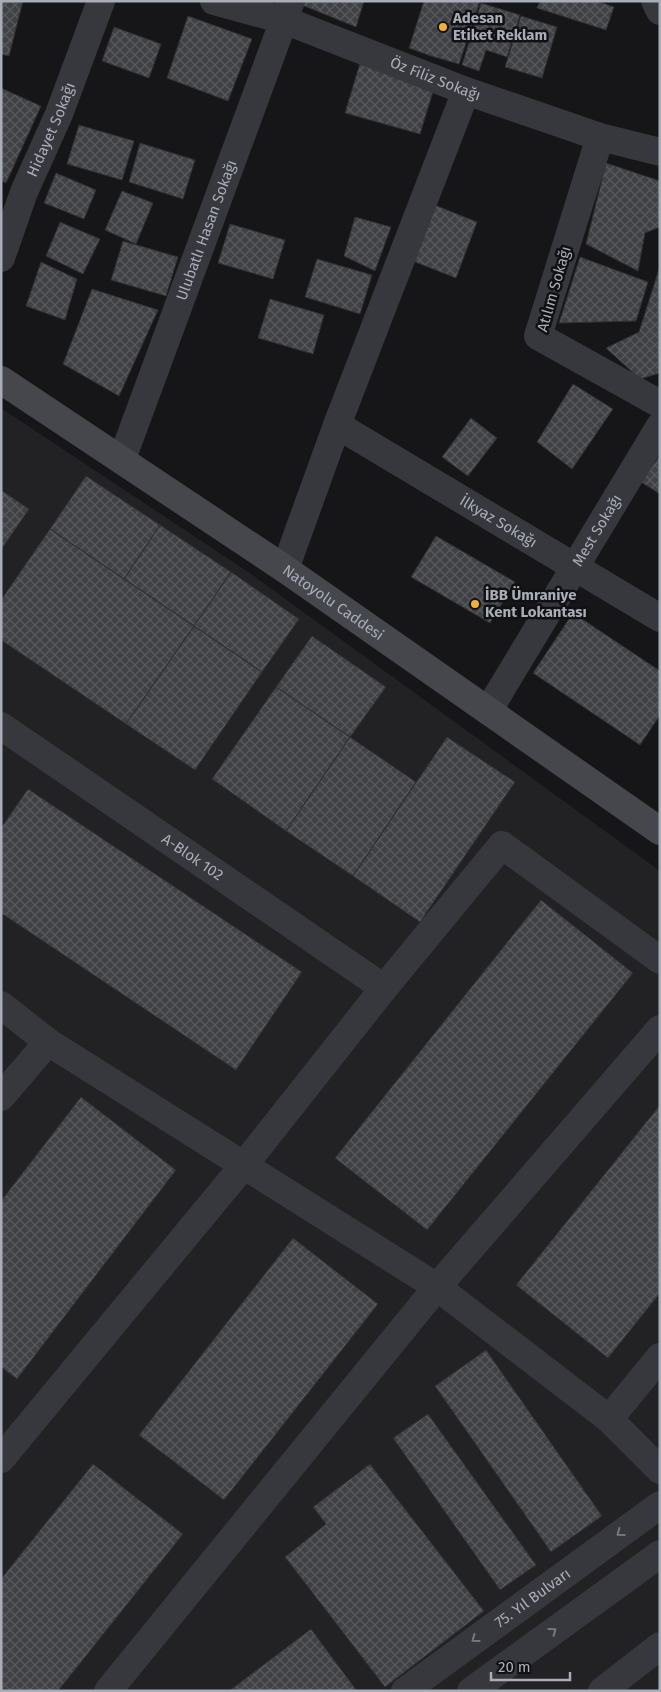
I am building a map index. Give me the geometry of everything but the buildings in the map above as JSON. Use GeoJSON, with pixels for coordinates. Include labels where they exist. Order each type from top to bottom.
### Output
{"type":"FeatureCollection","features":[{"type":"Feature","properties":{"kind":"main road","name":"Natoyolu Caddesi"},"geometry":{"type":"LineString","coordinates":[[1,380],[285,569],[660,831]]}},
{"type":"Feature","properties":{"kind":"street","name":"Hidayet Sokağı"},"geometry":{"type":"LineString","coordinates":[[1,258],[24,192],[59,114],[101,1]]}},
{"type":"Feature","properties":{"kind":"street","name":"Öz Filiz Sokağı"},"geometry":{"type":"LineString","coordinates":[[214,1],[288,11],[466,92],[600,137],[660,152]]}},
{"type":"Feature","properties":{"kind":"street"},"geometry":{"type":"LineString","coordinates":[[654,1],[660,10]]}},
{"type":"Feature","properties":{"kind":"street","name":"Ulubatlı Hasan Sokağı"},"geometry":{"type":"LineString","coordinates":[[122,459],[288,11]]}},
{"type":"Feature","properties":{"kind":"street"},"geometry":{"type":"LineString","coordinates":[[285,569],[337,425],[466,92]]}},
{"type":"Feature","properties":{"kind":"street","name":"Atılım Sokağı"},"geometry":{"type":"LineString","coordinates":[[600,137],[538,336],[660,404]]}},
{"type":"Feature","properties":{"kind":"street","name":"İlkyaz Sokağı"},"geometry":{"type":"LineString","coordinates":[[337,425],[660,618]]}},
{"type":"Feature","properties":{"kind":"street","name":"Mest Sokağı"},"geometry":{"type":"LineString","coordinates":[[488,711],[660,426]]}},
{"type":"Feature","properties":{"kind":"street","name":"A-Blok 102"},"geometry":{"type":"LineString","coordinates":[[1,726],[384,988]]}},
{"type":"Feature","properties":{"kind":"street"},"geometry":{"type":"LineString","coordinates":[[1,1459],[244,1165],[384,988],[502,845],[660,960]]}},
{"type":"Feature","properties":{"kind":"street"},"geometry":{"type":"LineString","coordinates":[[1,1005],[48,1042],[437,1287],[609,1419],[660,1470]]}},
{"type":"Feature","properties":{"kind":"street"},"geometry":{"type":"LineString","coordinates":[[108,1691],[437,1287],[660,1029]]}},
{"type":"Feature","properties":{"kind":"street"},"geometry":{"type":"LineString","coordinates":[[1,1097],[48,1042]]}},
{"type":"Feature","properties":{"kind":"street"},"geometry":{"type":"LineString","coordinates":[[609,1419],[660,1357]]}},
{"type":"Feature","properties":{"kind":"street","name":"75. Yıl Bulvarı"},"geometry":{"type":"LineString","coordinates":[[404,1691],[660,1505]]}},
{"type":"Feature","properties":{"kind":"street"},"geometry":{"type":"LineString","coordinates":[[471,1691],[660,1554]]}},
{"type":"Feature","properties":{"kind":"street"},"geometry":{"type":"LineString","coordinates":[[602,1691],[660,1646]]}},
{"type":"Feature","properties":{"kind":"shaded area"},"geometry":{"type":"Polygon","coordinates":[[[1,408],[251,574],[660,871],[660,1691],[1,1691],[1,408]]]}},
{"type":"Feature","properties":{"kind":"place","name":"Adesan Etiket Reklam"},"geometry":{"type":"Point","coordinates":[443,27]}},
{"type":"Feature","properties":{"kind":"place","name":"İBB Ümraniye Kent Lokantası"},"geometry":{"type":"Point","coordinates":[475,604]}}]}
